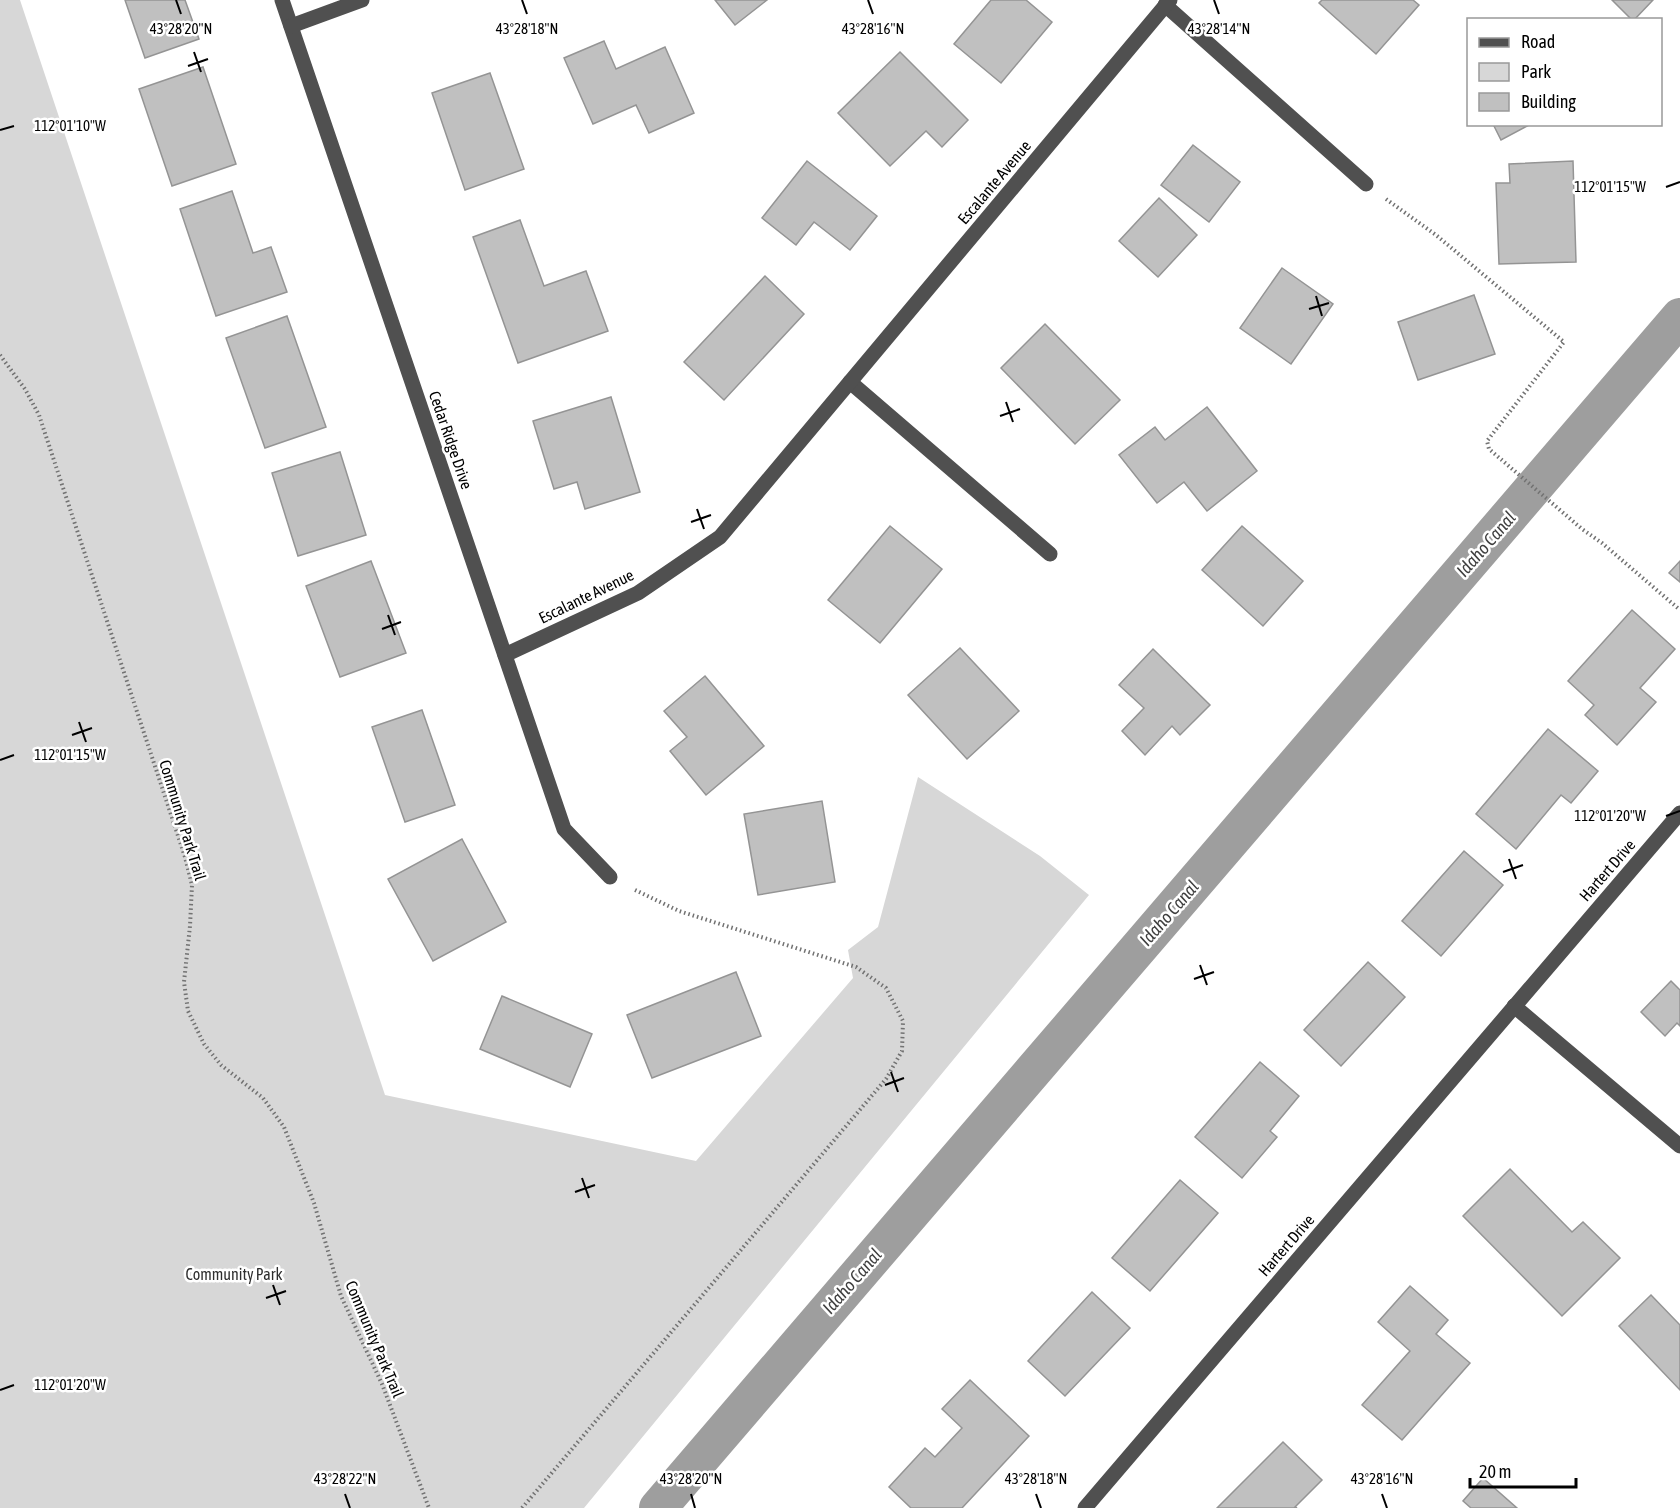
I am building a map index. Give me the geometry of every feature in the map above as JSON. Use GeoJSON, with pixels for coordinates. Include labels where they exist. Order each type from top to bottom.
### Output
{"type":"FeatureCollection","features":[{"type":"Feature","properties":{"kind":"street","name":"Cedar Ridge Drive"},"geometry":{"type":"LineString","coordinates":[[282,0],[564,829],[610,877]]}},
{"type":"Feature","properties":{"kind":"street"},"geometry":{"type":"LineString","coordinates":[[291,26],[362,0]]}},
{"type":"Feature","properties":{"kind":"street","name":"Escalante Avenue"},"geometry":{"type":"LineString","coordinates":[[505,655],[638,593],[720,537],[1168,3],[1366,184]]}},
{"type":"Feature","properties":{"kind":"street"},"geometry":{"type":"LineString","coordinates":[[850,382],[1050,554]]}},
{"type":"Feature","properties":{"kind":"street","name":"Hartert Drive"},"geometry":{"type":"LineString","coordinates":[[1084,1508],[1680,813]]}},
{"type":"Feature","properties":{"kind":"street"},"geometry":{"type":"LineString","coordinates":[[1514,1006],[1680,1146]]}},
{"type":"Feature","properties":{"kind":"path"},"geometry":{"type":"LineString","coordinates":[[1366,184],[1436,235],[1564,342],[1487,441],[1489,449],[1680,610]]}},
{"type":"Feature","properties":{"kind":"path","name":"Community Park Trail"},"geometry":{"type":"LineString","coordinates":[[0,355],[25,389],[39,415],[185,857],[192,885],[184,982],[188,1011],[204,1044],[221,1065],[263,1098],[284,1127],[314,1203],[341,1296],[382,1384],[429,1508]]}},
{"type":"Feature","properties":{"kind":"path"},"geometry":{"type":"LineString","coordinates":[[522,1508],[886,1079],[902,1051],[903,1022],[886,988],[856,967],[679,911],[610,877]]}},
{"type":"Feature","properties":{"kind":"green space","name":"Community Park"},"geometry":{"type":"Polygon","coordinates":[[[0,0],[20,0],[385,1095],[696,1161],[853,978],[848,950],[878,927],[918,777],[1040,856],[1089,895],[584,1508],[0,1508],[0,0]]]}},
{"type":"Feature","properties":{"kind":"building"},"geometry":{"type":"Polygon","coordinates":[[[125,0],[185,0],[199,39],[145,58],[125,0]]]}},
{"type":"Feature","properties":{"kind":"building"},"geometry":{"type":"Polygon","coordinates":[[[715,0],[767,0],[735,25],[715,0]]]}},
{"type":"Feature","properties":{"kind":"building"},"geometry":{"type":"Polygon","coordinates":[[[991,0],[1026,0],[1052,22],[1001,83],[954,44],[991,0]]]}},
{"type":"Feature","properties":{"kind":"building"},"geometry":{"type":"Polygon","coordinates":[[[1322,0],[1413,0],[1419,5],[1376,54],[1319,3],[1322,0]]]}},
{"type":"Feature","properties":{"kind":"building"},"geometry":{"type":"Polygon","coordinates":[[[1612,0],[1653,0],[1636,18],[1630,18],[1612,0]]]}},
{"type":"Feature","properties":{"kind":"building"},"geometry":{"type":"Polygon","coordinates":[[[604,41],[616,69],[665,47],[694,113],[649,133],[636,105],[593,124],[564,58],[604,41]]]}},
{"type":"Feature","properties":{"kind":"building"},"geometry":{"type":"Polygon","coordinates":[[[900,52],[968,120],[942,147],[926,131],[890,166],[838,113],[900,52]]]}},
{"type":"Feature","properties":{"kind":"building"},"geometry":{"type":"Polygon","coordinates":[[[203,67],[236,164],[172,186],[139,89],[203,67]]]}},
{"type":"Feature","properties":{"kind":"building"},"geometry":{"type":"Polygon","coordinates":[[[490,73],[524,169],[465,190],[432,93],[490,73]]]}},
{"type":"Feature","properties":{"kind":"building"},"geometry":{"type":"Polygon","coordinates":[[[1494,126],[1527,126],[1501,140],[1494,126]]]}},
{"type":"Feature","properties":{"kind":"building"},"geometry":{"type":"Polygon","coordinates":[[[1193,145],[1240,182],[1209,222],[1161,185],[1193,145]]]}},
{"type":"Feature","properties":{"kind":"building"},"geometry":{"type":"Polygon","coordinates":[[[807,161],[877,216],[850,250],[814,222],[796,245],[762,218],[807,161]]]}},
{"type":"Feature","properties":{"kind":"building"},"geometry":{"type":"Polygon","coordinates":[[[1573,161],[1576,262],[1499,264],[1496,183],[1510,183],[1509,164],[1573,161]]]}},
{"type":"Feature","properties":{"kind":"building"},"geometry":{"type":"Polygon","coordinates":[[[232,191],[253,253],[271,247],[287,292],[216,316],[180,209],[232,191]]]}},
{"type":"Feature","properties":{"kind":"building"},"geometry":{"type":"Polygon","coordinates":[[[1159,198],[1197,235],[1158,277],[1119,241],[1159,198]]]}},
{"type":"Feature","properties":{"kind":"building"},"geometry":{"type":"Polygon","coordinates":[[[520,220],[544,286],[586,271],[608,331],[518,363],[473,237],[520,220]]]}},
{"type":"Feature","properties":{"kind":"building"},"geometry":{"type":"Polygon","coordinates":[[[1282,268],[1333,304],[1291,364],[1240,328],[1282,268]]]}},
{"type":"Feature","properties":{"kind":"building"},"geometry":{"type":"Polygon","coordinates":[[[765,276],[804,314],[724,400],[684,362],[765,276]]]}},
{"type":"Feature","properties":{"kind":"building"},"geometry":{"type":"Polygon","coordinates":[[[1474,295],[1495,354],[1418,380],[1398,322],[1474,295]]]}},
{"type":"Feature","properties":{"kind":"building"},"geometry":{"type":"Polygon","coordinates":[[[287,316],[326,427],[265,448],[226,338],[287,316]]]}},
{"type":"Feature","properties":{"kind":"building"},"geometry":{"type":"Polygon","coordinates":[[[1045,324],[1120,400],[1075,444],[1001,368],[1045,324]]]}},
{"type":"Feature","properties":{"kind":"building"},"geometry":{"type":"Polygon","coordinates":[[[611,397],[640,492],[585,509],[577,482],[554,489],[533,421],[611,397]]]}},
{"type":"Feature","properties":{"kind":"building"},"geometry":{"type":"Polygon","coordinates":[[[1207,407],[1257,471],[1207,511],[1184,482],[1157,503],[1119,455],[1155,427],[1165,440],[1207,407]]]}},
{"type":"Feature","properties":{"kind":"building"},"geometry":{"type":"Polygon","coordinates":[[[340,452],[366,535],[298,556],[272,473],[340,452]]]}},
{"type":"Feature","properties":{"kind":"building"},"geometry":{"type":"Polygon","coordinates":[[[890,526],[942,569],[880,643],[828,600],[890,526]]]}},
{"type":"Feature","properties":{"kind":"building"},"geometry":{"type":"Polygon","coordinates":[[[1242,526],[1303,581],[1263,626],[1202,570],[1242,526]]]}},
{"type":"Feature","properties":{"kind":"building"},"geometry":{"type":"Polygon","coordinates":[[[371,561],[406,653],[340,677],[306,586],[371,561]]]}},
{"type":"Feature","properties":{"kind":"building"},"geometry":{"type":"Polygon","coordinates":[[[1680,561],[1680,582],[1669,573],[1680,561]]]}},
{"type":"Feature","properties":{"kind":"building"},"geometry":{"type":"Polygon","coordinates":[[[1632,610],[1675,649],[1640,688],[1656,702],[1617,745],[1585,715],[1594,705],[1568,681],[1632,610]]]}},
{"type":"Feature","properties":{"kind":"building"},"geometry":{"type":"Polygon","coordinates":[[[960,648],[1019,711],[967,759],[908,695],[960,648]]]}},
{"type":"Feature","properties":{"kind":"building"},"geometry":{"type":"Polygon","coordinates":[[[1153,649],[1210,705],[1180,735],[1172,726],[1145,755],[1122,731],[1144,708],[1119,685],[1153,649]]]}},
{"type":"Feature","properties":{"kind":"building"},"geometry":{"type":"Polygon","coordinates":[[[705,676],[764,746],[706,795],[670,751],[687,737],[664,711],[705,676]]]}},
{"type":"Feature","properties":{"kind":"building"},"geometry":{"type":"Polygon","coordinates":[[[422,710],[455,805],[405,822],[372,727],[422,710]]]}},
{"type":"Feature","properties":{"kind":"building"},"geometry":{"type":"Polygon","coordinates":[[[1548,729],[1598,771],[1571,803],[1561,795],[1516,849],[1476,814],[1548,729]]]}},
{"type":"Feature","properties":{"kind":"building"},"geometry":{"type":"Polygon","coordinates":[[[822,801],[835,882],[758,895],[744,814],[822,801]]]}},
{"type":"Feature","properties":{"kind":"building"},"geometry":{"type":"Polygon","coordinates":[[[462,839],[506,922],[433,961],[388,879],[462,839]]]}},
{"type":"Feature","properties":{"kind":"building"},"geometry":{"type":"Polygon","coordinates":[[[1464,851],[1503,885],[1441,956],[1402,921],[1464,851]]]}},
{"type":"Feature","properties":{"kind":"building"},"geometry":{"type":"Polygon","coordinates":[[[1368,962],[1405,997],[1341,1066],[1304,1030],[1368,962]]]}},
{"type":"Feature","properties":{"kind":"building"},"geometry":{"type":"Polygon","coordinates":[[[736,972],[761,1036],[652,1078],[627,1015],[736,972]]]}},
{"type":"Feature","properties":{"kind":"building"},"geometry":{"type":"Polygon","coordinates":[[[1671,981],[1680,990],[1680,1026],[1677,1023],[1665,1036],[1641,1012],[1671,981]]]}},
{"type":"Feature","properties":{"kind":"building"},"geometry":{"type":"Polygon","coordinates":[[[502,996],[592,1034],[570,1087],[480,1049],[502,996]]]}},
{"type":"Feature","properties":{"kind":"building"},"geometry":{"type":"Polygon","coordinates":[[[1260,1062],[1299,1096],[1270,1131],[1277,1137],[1242,1178],[1195,1137],[1260,1062]]]}},
{"type":"Feature","properties":{"kind":"building"},"geometry":{"type":"Polygon","coordinates":[[[1510,1169],[1572,1232],[1583,1222],[1620,1258],[1562,1316],[1463,1216],[1510,1169]]]}},
{"type":"Feature","properties":{"kind":"building"},"geometry":{"type":"Polygon","coordinates":[[[1180,1180],[1218,1213],[1150,1291],[1112,1258],[1180,1180]]]}},
{"type":"Feature","properties":{"kind":"building"},"geometry":{"type":"Polygon","coordinates":[[[1410,1286],[1448,1320],[1436,1334],[1470,1363],[1402,1440],[1362,1405],[1410,1351],[1378,1322],[1410,1286]]]}},
{"type":"Feature","properties":{"kind":"building"},"geometry":{"type":"Polygon","coordinates":[[[1092,1292],[1130,1328],[1065,1396],[1028,1361],[1092,1292]]]}},
{"type":"Feature","properties":{"kind":"building"},"geometry":{"type":"Polygon","coordinates":[[[1651,1295],[1680,1325],[1680,1390],[1619,1326],[1651,1295]]]}},
{"type":"Feature","properties":{"kind":"building"},"geometry":{"type":"Polygon","coordinates":[[[970,1380],[1029,1436],[962,1508],[911,1508],[889,1487],[925,1448],[935,1457],[962,1428],[942,1409],[970,1380]]]}},
{"type":"Feature","properties":{"kind":"building"},"geometry":{"type":"Polygon","coordinates":[[[1283,1442],[1322,1480],[1295,1507],[1297,1508],[1217,1508],[1283,1442]]]}},
{"type":"Feature","properties":{"kind":"building"},"geometry":{"type":"Polygon","coordinates":[[[1483,1478],[1517,1508],[1471,1508],[1463,1501],[1483,1478]]]}},
{"type":"Feature","properties":{"kind":"waterway","name":"Idaho Canal"},"geometry":{"type":"LineString","coordinates":[[658,1508],[1680,317]]}}]}
